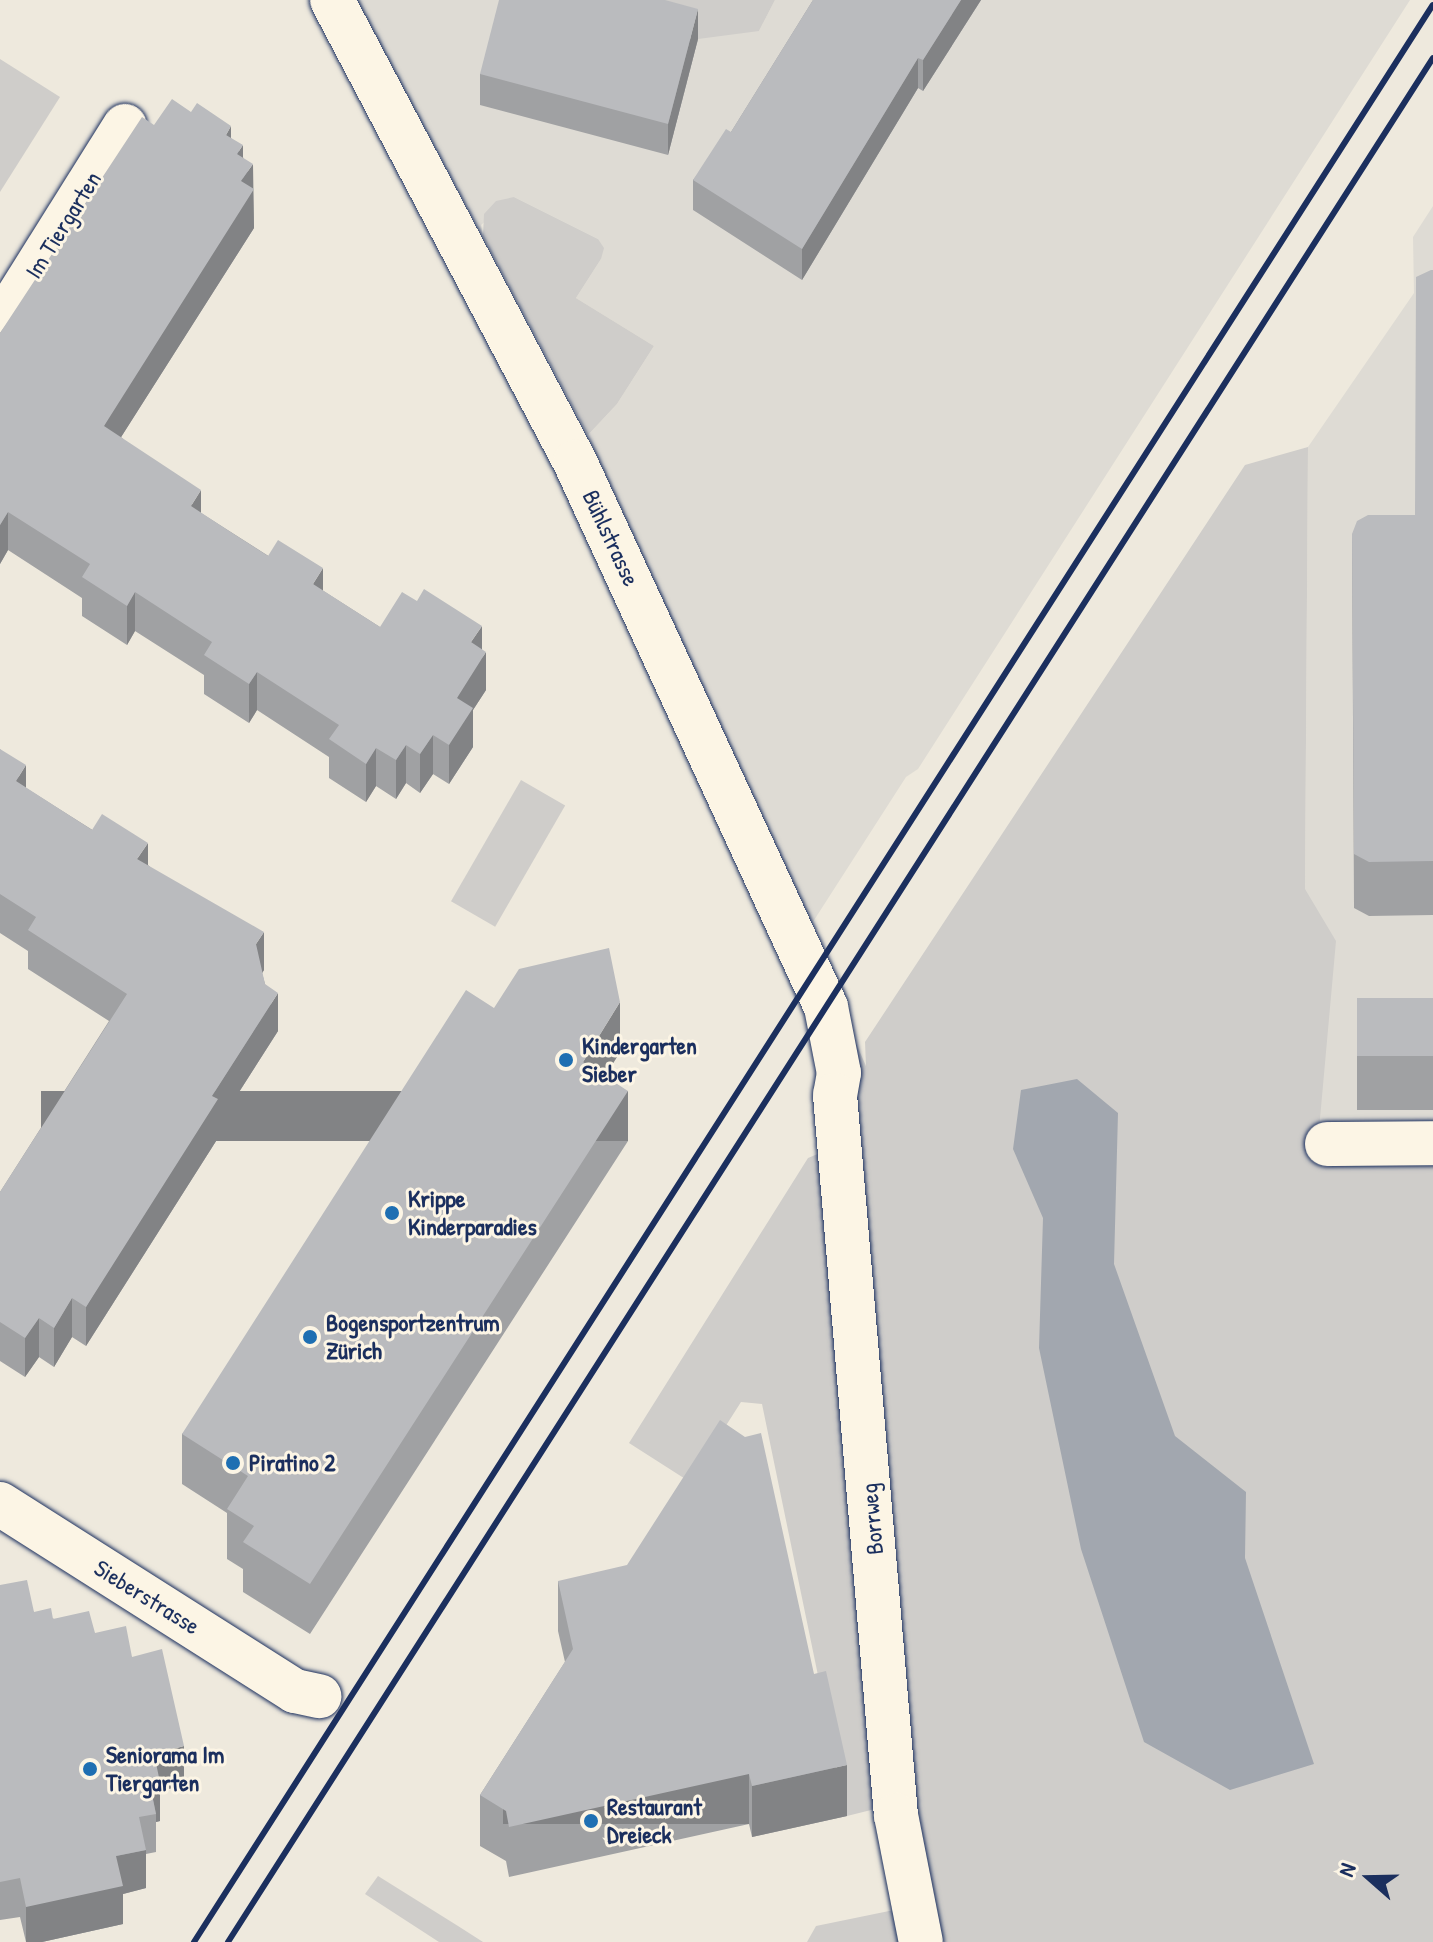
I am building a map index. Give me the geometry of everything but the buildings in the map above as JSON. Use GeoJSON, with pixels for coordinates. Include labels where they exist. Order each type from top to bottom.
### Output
{"type":"FeatureCollection","features":[{"type":"Feature","properties":{"kind":"street","name":"Bühlstrasse"},"geometry":{"type":"LineString","coordinates":[[332,0],[575,462],[698,727],[826,1007],[839,1073],[835,1095]]}},
{"type":"Feature","properties":{"kind":"street","name":"Im Tiergarten"},"geometry":{"type":"LineString","coordinates":[[0,325],[125,126]]}},
{"type":"Feature","properties":{"kind":"street","name":"Borrweg"},"geometry":{"type":"LineString","coordinates":[[835,1095],[896,1815],[921,1942]]}},
{"type":"Feature","properties":{"kind":"street"},"geometry":{"type":"LineString","coordinates":[[1327,1144],[1433,1143]]}},
{"type":"Feature","properties":{"kind":"street","name":"Sieberstrasse"},"geometry":{"type":"LineString","coordinates":[[0,1504],[307,1694]]}},
{"type":"Feature","properties":{"kind":"shaded area"},"geometry":{"type":"Polygon","coordinates":[[[355,0],[548,0],[759,31],[775,0],[1410,0],[918,769],[906,777],[809,928],[588,435],[617,404],[654,346],[576,298],[601,259],[598,239],[514,197],[481,225],[483,236],[355,0]]]}},
{"type":"Feature","properties":{"kind":"shaded area"},"geometry":{"type":"Polygon","coordinates":[[[548,0],[775,0],[759,31],[698,39],[548,0]]]}},
{"type":"Feature","properties":{"kind":"shaded area"},"geometry":{"type":"Polygon","coordinates":[[[0,59],[60,97],[0,192],[0,59]]]}},
{"type":"Feature","properties":{"kind":"shaded area"},"geometry":{"type":"Polygon","coordinates":[[[514,197],[598,239],[604,248],[601,259],[576,298],[654,346],[617,404],[588,435],[483,236],[484,214],[496,201],[514,197]]]}},
{"type":"Feature","properties":{"kind":"shaded area"},"geometry":{"type":"Polygon","coordinates":[[[1433,206],[1433,1166],[1316,1164],[1305,889],[1308,447],[1414,293],[1413,237],[1433,206]]]}},
{"type":"Feature","properties":{"kind":"shaded area"},"geometry":{"type":"Polygon","coordinates":[[[1308,447],[1305,889],[1336,941],[1316,1163],[1433,1166],[1433,1942],[934,1942],[914,1852],[851,1032],[866,1066],[865,1042],[1245,465],[1308,447]]]}},
{"type":"Feature","properties":{"kind":"shaded area"},"geometry":{"type":"Polygon","coordinates":[[[521,780],[565,806],[495,927],[451,901],[521,780]]]}},
{"type":"Feature","properties":{"kind":"shaded area"},"geometry":{"type":"Polygon","coordinates":[[[1077,1079],[1118,1113],[1114,1264],[1175,1436],[1246,1492],[1245,1558],[1314,1764],[1230,1790],[1144,1742],[1081,1549],[1039,1348],[1043,1218],[1013,1149],[1021,1090],[1077,1079]]]}},
{"type":"Feature","properties":{"kind":"shaded area"},"geometry":{"type":"Polygon","coordinates":[[[825,1151],[883,1807],[847,1816],[762,1404],[741,1402],[690,1482],[629,1443],[808,1158],[825,1151]]]}},
{"type":"Feature","properties":{"kind":"shaded area"},"geometry":{"type":"Polygon","coordinates":[[[378,1876],[483,1942],[439,1942],[365,1894],[378,1876]]]}},
{"type":"Feature","properties":{"kind":"shaded area"},"geometry":{"type":"Polygon","coordinates":[[[894,1910],[901,1942],[807,1942],[816,1926],[894,1910]]]}},
{"type":"Feature","properties":{"kind":"railway"},"geometry":{"type":"LineString","coordinates":[[194,1942],[1433,5]]}},
{"type":"Feature","properties":{"kind":"railway"},"geometry":{"type":"LineString","coordinates":[[228,1942],[1433,58]]}},
{"type":"Feature","properties":{"kind":"place","name":"Kindergarten Sieber"},"geometry":{"type":"Point","coordinates":[566,1060]}},
{"type":"Feature","properties":{"kind":"place","name":"Krippe Kinderparadies"},"geometry":{"type":"Point","coordinates":[392,1213]}},
{"type":"Feature","properties":{"kind":"place","name":"Bogensportzentrum Zürich"},"geometry":{"type":"Point","coordinates":[310,1337]}},
{"type":"Feature","properties":{"kind":"place","name":"Piratino 2"},"geometry":{"type":"Point","coordinates":[233,1463]}},
{"type":"Feature","properties":{"kind":"place","name":"Seniorama Im Tiergarten"},"geometry":{"type":"Point","coordinates":[90,1769]}},
{"type":"Feature","properties":{"kind":"place","name":"Restaurant Dreieck"},"geometry":{"type":"Point","coordinates":[591,1821]}}]}
